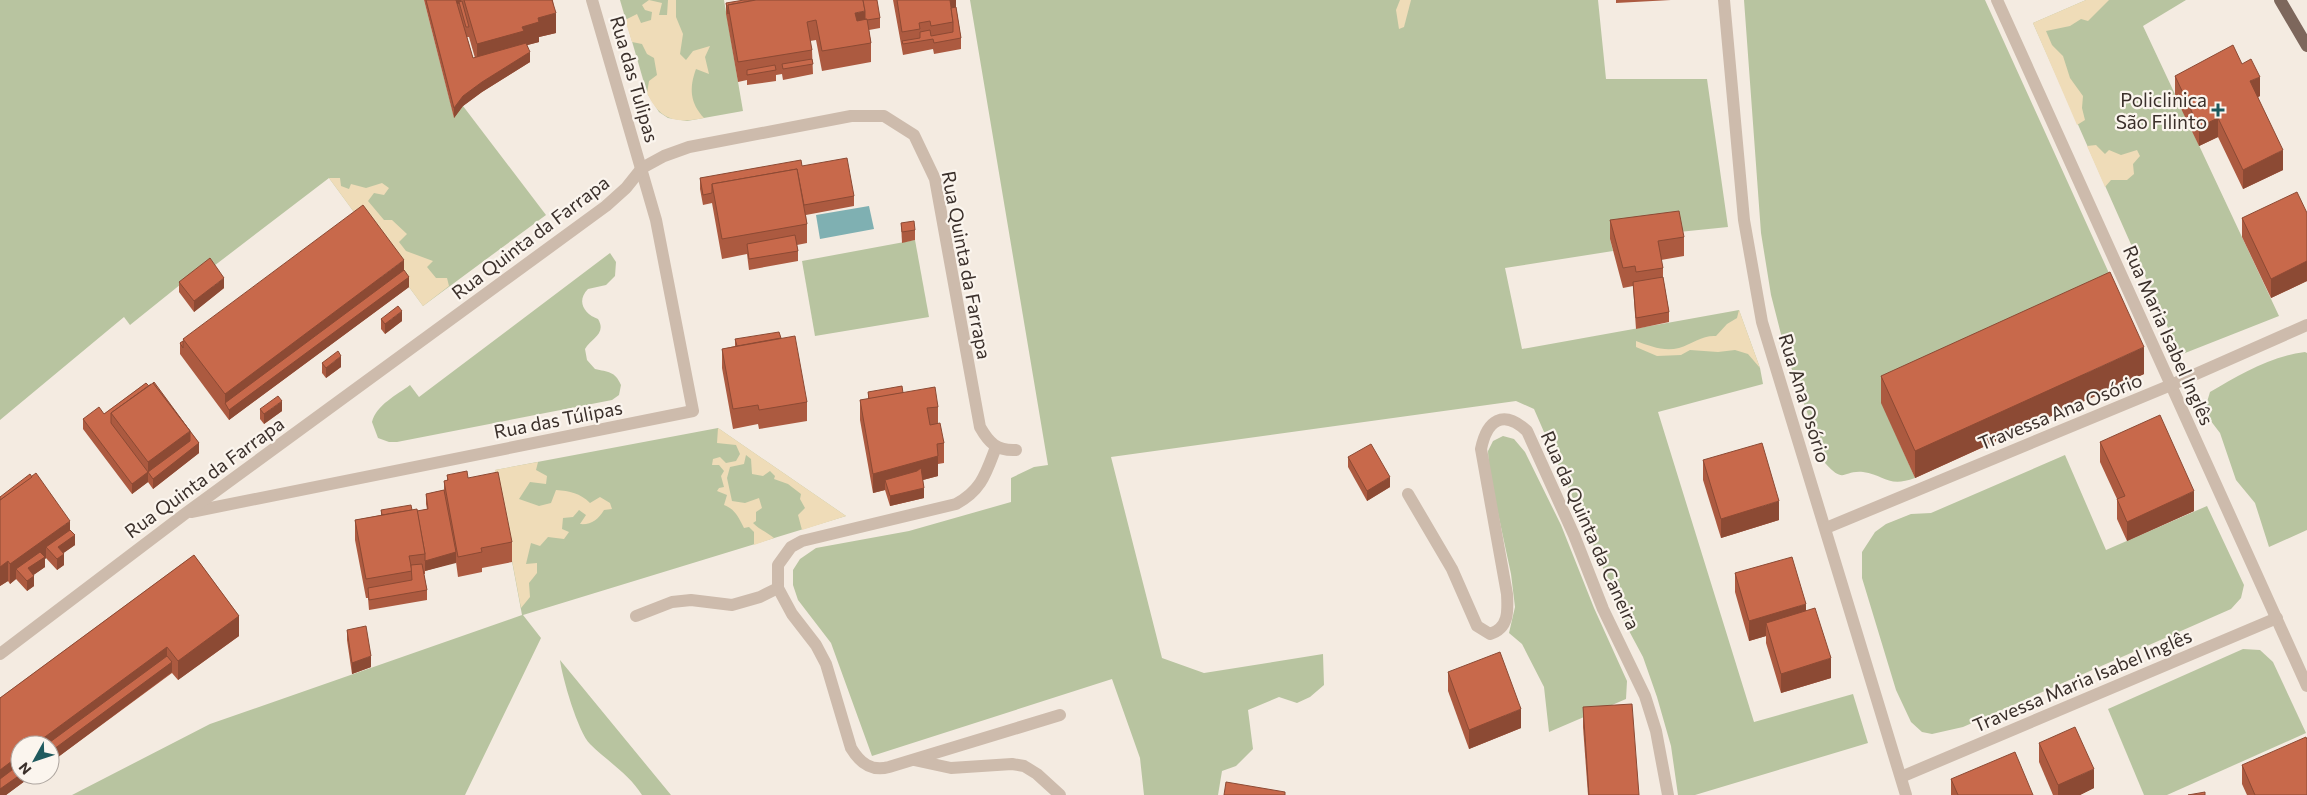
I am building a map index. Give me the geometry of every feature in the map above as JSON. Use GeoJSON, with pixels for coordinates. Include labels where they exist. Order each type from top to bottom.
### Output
{"type":"FeatureCollection","features":[{"type":"Feature","properties":{"kind":"main road"},"geometry":{"type":"LineString","coordinates":[[2280,0],[2307,46]]}},
{"type":"Feature","properties":{"kind":"street","name":"Rua das Tulipas"},"geometry":{"type":"LineString","coordinates":[[592,0],[642,168]]}},
{"type":"Feature","properties":{"kind":"street","name":"Rua Ana Osório"},"geometry":{"type":"LineString","coordinates":[[1724,0],[1744,220],[1753,276],[1765,331],[1906,795]]}},
{"type":"Feature","properties":{"kind":"street","name":"Rua Maria Isabel Inglês"},"geometry":{"type":"LineString","coordinates":[[1997,0],[2307,686]]}},
{"type":"Feature","properties":{"kind":"street","name":"Rua Quinta da Farrapa"},"geometry":{"type":"LineString","coordinates":[[0,654],[186,513],[606,206],[626,188],[642,168],[664,156],[689,147],[850,116],[884,116],[914,135],[935,179],[980,427],[986,439],[996,448]]}},
{"type":"Feature","properties":{"kind":"street","name":"Rua das Túlipas"},"geometry":{"type":"LineString","coordinates":[[186,513],[693,411],[656,220],[642,168]]}},
{"type":"Feature","properties":{"kind":"street","name":"Travessa Ana Osório"},"geometry":{"type":"LineString","coordinates":[[1826,528],[2171,385],[2307,325]]}},
{"type":"Feature","properties":{"kind":"street","name":"Rua da Quinta da Caneira"},"geometry":{"type":"LineString","coordinates":[[1408,494],[1452,569],[1477,626],[1483,632],[1490,634],[1497,631],[1506,618],[1507,594],[1481,449],[1488,426],[1496,421],[1506,419],[1517,422],[1527,431],[1574,536],[1603,609],[1645,696],[1661,754],[1668,795]]}},
{"type":"Feature","properties":{"kind":"street"},"geometry":{"type":"LineString","coordinates":[[1016,450],[996,448],[981,484],[973,493],[956,504],[815,537],[791,547],[782,555],[778,565],[778,588],[788,607],[816,645],[826,664],[847,736],[858,759],[873,768],[881,769],[913,760],[1060,715]]}},
{"type":"Feature","properties":{"kind":"street"},"geometry":{"type":"LineString","coordinates":[[636,616],[672,602],[691,600],[732,605],[760,597],[778,588]]}},
{"type":"Feature","properties":{"kind":"street","name":"Travessa Maria Isabel Inglês"},"geometry":{"type":"LineString","coordinates":[[1901,777],[2277,618]]}},
{"type":"Feature","properties":{"kind":"street"},"geometry":{"type":"LineString","coordinates":[[913,760],[951,768],[1012,764],[1024,766],[1037,774],[1060,795]]}},
{"type":"Feature","properties":{"kind":"green space"},"geometry":{"type":"Polygon","coordinates":[[[0,0],[424,0],[454,117],[463,106],[546,215],[423,306],[329,178],[210,269],[206,264],[130,325],[124,317],[0,420],[0,0]]]}},
{"type":"Feature","properties":{"kind":"green space"},"geometry":{"type":"Polygon","coordinates":[[[620,0],[724,0],[743,111],[687,121],[668,118],[659,112],[647,93],[620,0]]]}},
{"type":"Feature","properties":{"kind":"green space"},"geometry":{"type":"Polygon","coordinates":[[[970,0],[1598,0],[1606,79],[1707,79],[1728,227],[1610,239],[1613,251],[1505,268],[1522,349],[1739,310],[1760,368],[1763,384],[1658,412],[1754,722],[1853,694],[1868,743],[1695,795],[1678,795],[1671,746],[1643,657],[1620,614],[1602,565],[1534,409],[1516,401],[1111,457],[1162,658],[1204,673],[1323,654],[1324,685],[1310,697],[1297,703],[1279,697],[1248,710],[1253,749],[1236,766],[1222,771],[1218,795],[1144,795],[1140,758],[1112,679],[872,756],[831,643],[798,600],[793,585],[793,570],[800,559],[816,548],[909,531],[1011,502],[1011,478],[1034,467],[1048,465],[970,0]]]}},
{"type":"Feature","properties":{"kind":"green space"},"geometry":{"type":"Polygon","coordinates":[[[1744,0],[1985,0],[2128,315],[1882,403],[1915,478],[1899,482],[1863,472],[1840,475],[1825,463],[1785,350],[1771,295],[1761,233],[1744,0]]]}},
{"type":"Feature","properties":{"kind":"green space"},"geometry":{"type":"Polygon","coordinates":[[[2086,0],[2186,0],[2143,26],[2279,316],[2180,355],[2033,23],[2086,0]]]}},
{"type":"Feature","properties":{"kind":"green space"},"geometry":{"type":"Polygon","coordinates":[[[915,240],[929,317],[815,336],[802,261],[915,240]]]}},
{"type":"Feature","properties":{"kind":"green space"},"geometry":{"type":"Polygon","coordinates":[[[610,253],[616,262],[615,276],[606,285],[588,289],[584,294],[582,302],[583,307],[589,314],[598,319],[601,328],[597,336],[585,349],[587,360],[595,369],[611,373],[616,377],[621,385],[619,395],[612,400],[397,442],[389,442],[378,438],[372,422],[382,405],[410,385],[419,397],[610,253]]]}},
{"type":"Feature","properties":{"kind":"green space"},"geometry":{"type":"Polygon","coordinates":[[[2307,353],[2307,530],[2269,547],[2255,503],[2236,480],[2220,433],[2204,412],[2210,392],[2268,362],[2307,353]]]}},
{"type":"Feature","properties":{"kind":"green space"},"geometry":{"type":"Polygon","coordinates":[[[718,428],[846,516],[523,615],[541,638],[465,795],[72,795],[210,724],[522,615],[495,470],[718,428]]]}},
{"type":"Feature","properties":{"kind":"green space"},"geometry":{"type":"Polygon","coordinates":[[[1503,436],[1514,439],[1525,452],[1561,525],[1594,608],[1627,681],[1626,699],[1549,732],[1544,687],[1522,644],[1509,633],[1515,607],[1511,574],[1489,471],[1488,451],[1493,441],[1503,436]]]}},
{"type":"Feature","properties":{"kind":"green space"},"geometry":{"type":"Polygon","coordinates":[[[2065,455],[2106,550],[2207,506],[2244,585],[2241,598],[2231,609],[1963,727],[1932,734],[1922,732],[1911,722],[1896,690],[1862,578],[1862,552],[1875,532],[1886,524],[1911,514],[1931,513],[2065,455]]]}},
{"type":"Feature","properties":{"kind":"green space"},"geometry":{"type":"Polygon","coordinates":[[[2243,649],[2260,650],[2273,662],[2306,733],[2167,795],[2144,795],[2108,709],[2243,649]]]}},
{"type":"Feature","properties":{"kind":"green space"},"geometry":{"type":"Polygon","coordinates":[[[560,660],[671,795],[642,795],[624,774],[585,738],[567,691],[560,660]]]}},
{"type":"Feature","properties":{"kind":"sand"},"geometry":{"type":"Polygon","coordinates":[[[649,0],[662,3],[659,15],[667,15],[668,0],[676,0],[676,17],[683,34],[680,54],[686,60],[693,51],[710,46],[705,57],[709,74],[696,69],[692,83],[693,101],[704,118],[677,120],[670,118],[657,109],[647,93],[649,81],[657,75],[654,58],[647,54],[642,44],[632,42],[625,20],[637,14],[641,23],[651,20],[652,12],[645,10],[642,5],[649,0]]]}},
{"type":"Feature","properties":{"kind":"sand"},"geometry":{"type":"Polygon","coordinates":[[[1400,0],[1411,0],[1404,27],[1399,29],[1396,10],[1400,0]]]}},
{"type":"Feature","properties":{"kind":"sand"},"geometry":{"type":"Polygon","coordinates":[[[2086,0],[2109,0],[2088,21],[2081,19],[2070,26],[2046,31],[2052,45],[2063,56],[2070,78],[2083,96],[2082,108],[2085,120],[2077,125],[2033,23],[2086,0]]]}},
{"type":"Feature","properties":{"kind":"sand"},"geometry":{"type":"Polygon","coordinates":[[[2096,145],[2105,154],[2109,150],[2121,155],[2137,150],[2140,156],[2133,164],[2134,174],[2127,180],[2111,180],[2105,187],[2087,146],[2096,145]]]}},
{"type":"Feature","properties":{"kind":"sand"},"geometry":{"type":"Polygon","coordinates":[[[329,178],[340,178],[341,186],[349,189],[351,184],[366,188],[382,183],[389,188],[384,195],[374,193],[368,201],[384,220],[392,220],[407,234],[399,242],[406,251],[433,261],[427,267],[436,278],[447,278],[449,286],[423,306],[329,178]]]}},
{"type":"Feature","properties":{"kind":"sand"},"geometry":{"type":"Polygon","coordinates":[[[1739,310],[1760,368],[1748,354],[1735,350],[1718,352],[1690,350],[1681,355],[1657,356],[1636,347],[1636,341],[1657,348],[1673,349],[1707,337],[1716,336],[1727,324],[1737,318],[1739,310]]]}},
{"type":"Feature","properties":{"kind":"sand"},"geometry":{"type":"Polygon","coordinates":[[[718,428],[846,516],[802,530],[798,515],[805,508],[800,499],[801,494],[788,484],[774,479],[775,476],[770,471],[763,476],[752,474],[751,459],[746,455],[744,464],[730,467],[727,478],[732,501],[745,503],[759,498],[762,508],[756,512],[756,521],[753,523],[774,538],[754,545],[754,532],[749,527],[744,528],[734,511],[724,505],[727,495],[717,491],[719,488],[724,487],[721,476],[724,471],[719,465],[712,465],[713,459],[720,457],[726,463],[736,461],[740,454],[736,445],[717,443],[718,428]]]}},
{"type":"Feature","properties":{"kind":"sand"},"geometry":{"type":"Polygon","coordinates":[[[538,462],[536,470],[547,476],[546,484],[530,482],[519,499],[539,506],[551,503],[556,490],[561,490],[579,495],[590,503],[600,497],[610,503],[612,509],[604,510],[599,517],[588,524],[580,524],[586,515],[579,510],[573,517],[563,518],[562,529],[569,532],[564,539],[548,537],[540,546],[531,543],[526,564],[537,563],[537,573],[529,583],[530,597],[521,608],[495,470],[538,462]]]}},
{"type":"Feature","properties":{"kind":"water"},"geometry":{"type":"Polygon","coordinates":[[[869,206],[874,229],[820,239],[816,215],[869,206]]]}},
{"type":"Feature","properties":{"kind":"building"},"geometry":{"type":"Polygon","coordinates":[[[426,0],[456,0],[473,58],[526,43],[530,52],[463,96],[454,108],[426,0]]]}},
{"type":"Feature","properties":{"kind":"building"},"geometry":{"type":"Polygon","coordinates":[[[464,0],[552,0],[556,13],[538,18],[539,22],[522,27],[524,31],[477,44],[464,0]]]}},
{"type":"Feature","properties":{"kind":"building"},"geometry":{"type":"Polygon","coordinates":[[[756,0],[728,5],[728,14],[726,3],[756,0]]]}},
{"type":"Feature","properties":{"kind":"building"},"geometry":{"type":"Polygon","coordinates":[[[756,0],[863,0],[865,11],[855,13],[857,21],[867,19],[871,43],[822,51],[816,20],[807,22],[812,50],[738,62],[728,5],[756,0]]]}},
{"type":"Feature","properties":{"kind":"building"},"geometry":{"type":"Polygon","coordinates":[[[863,0],[877,0],[880,18],[865,19],[863,0]]]}},
{"type":"Feature","properties":{"kind":"building"},"geometry":{"type":"Polygon","coordinates":[[[897,0],[950,0],[953,22],[931,26],[930,21],[919,23],[920,29],[902,32],[897,0]]]}},
{"type":"Feature","properties":{"kind":"building"},"geometry":{"type":"Polygon","coordinates":[[[462,1],[469,27],[466,27],[459,2],[462,1]]]}},
{"type":"Feature","properties":{"kind":"building"},"geometry":{"type":"Polygon","coordinates":[[[956,7],[961,38],[934,43],[933,39],[903,44],[902,41],[920,38],[920,32],[930,30],[931,36],[953,32],[951,8],[956,7]]]}},
{"type":"Feature","properties":{"kind":"building"},"geometry":{"type":"Polygon","coordinates":[[[2233,45],[2242,64],[2251,59],[2260,77],[2250,81],[2283,150],[2243,170],[2218,118],[2199,127],[2175,76],[2233,45]]]}},
{"type":"Feature","properties":{"kind":"building"},"geometry":{"type":"Polygon","coordinates":[[[812,59],[813,64],[783,69],[782,64],[812,59]]]}},
{"type":"Feature","properties":{"kind":"building"},"geometry":{"type":"Polygon","coordinates":[[[775,65],[776,70],[747,75],[747,70],[775,65]]]}},
{"type":"Feature","properties":{"kind":"building"},"geometry":{"type":"Polygon","coordinates":[[[847,158],[854,196],[804,205],[797,169],[712,184],[712,193],[703,195],[700,178],[801,160],[802,166],[847,158]]]}},
{"type":"Feature","properties":{"kind":"building"},"geometry":{"type":"Polygon","coordinates":[[[797,169],[807,224],[722,239],[712,184],[797,169]]]}},
{"type":"Feature","properties":{"kind":"building"},"geometry":{"type":"Polygon","coordinates":[[[2297,192],[2307,213],[2307,261],[2271,279],[2242,218],[2297,192]]]}},
{"type":"Feature","properties":{"kind":"building"},"geometry":{"type":"Polygon","coordinates":[[[363,205],[404,260],[225,394],[183,339],[363,205]]]}},
{"type":"Feature","properties":{"kind":"building"},"geometry":{"type":"Polygon","coordinates":[[[1679,211],[1684,237],[1658,241],[1663,268],[1636,272],[1635,266],[1623,268],[1610,220],[1679,211]]]}},
{"type":"Feature","properties":{"kind":"building"},"geometry":{"type":"Polygon","coordinates":[[[914,221],[915,230],[902,232],[901,223],[914,221]]]}},
{"type":"Feature","properties":{"kind":"building"},"geometry":{"type":"Polygon","coordinates":[[[795,235],[798,251],[749,259],[747,244],[795,235]]]}},
{"type":"Feature","properties":{"kind":"building"},"geometry":{"type":"Polygon","coordinates":[[[210,258],[224,278],[194,301],[179,282],[210,258]]]}},
{"type":"Feature","properties":{"kind":"building"},"geometry":{"type":"Polygon","coordinates":[[[404,270],[409,277],[229,410],[225,403],[404,270]]]}},
{"type":"Feature","properties":{"kind":"building"},"geometry":{"type":"Polygon","coordinates":[[[2110,272],[2144,347],[1915,451],[1881,376],[2110,272]]]}},
{"type":"Feature","properties":{"kind":"building"},"geometry":{"type":"Polygon","coordinates":[[[1663,277],[1669,312],[1636,318],[1633,282],[1663,277]]]}},
{"type":"Feature","properties":{"kind":"building"},"geometry":{"type":"Polygon","coordinates":[[[398,306],[402,311],[385,324],[381,319],[398,306]]]}},
{"type":"Feature","properties":{"kind":"building"},"geometry":{"type":"Polygon","coordinates":[[[779,332],[781,338],[737,346],[735,339],[779,332]]]}},
{"type":"Feature","properties":{"kind":"building"},"geometry":{"type":"Polygon","coordinates":[[[795,336],[807,402],[759,410],[758,405],[733,409],[722,349],[795,336]]]}},
{"type":"Feature","properties":{"kind":"building"},"geometry":{"type":"Polygon","coordinates":[[[338,351],[341,356],[326,368],[322,363],[338,351]]]}},
{"type":"Feature","properties":{"kind":"building"},"geometry":{"type":"Polygon","coordinates":[[[154,382],[190,431],[153,383],[154,382]]]}},
{"type":"Feature","properties":{"kind":"building"},"geometry":{"type":"Polygon","coordinates":[[[146,383],[149,386],[111,413],[111,423],[148,472],[132,484],[83,419],[99,407],[104,414],[146,383]]]}},
{"type":"Feature","properties":{"kind":"building"},"geometry":{"type":"Polygon","coordinates":[[[153,383],[190,431],[148,462],[111,413],[153,383]]]}},
{"type":"Feature","properties":{"kind":"building"},"geometry":{"type":"Polygon","coordinates":[[[902,386],[903,393],[869,399],[868,392],[902,386]]]}},
{"type":"Feature","properties":{"kind":"building"},"geometry":{"type":"Polygon","coordinates":[[[935,387],[938,407],[927,408],[930,425],[940,423],[944,443],[937,444],[938,456],[873,474],[860,400],[935,387]]]}},
{"type":"Feature","properties":{"kind":"building"},"geometry":{"type":"Polygon","coordinates":[[[278,396],[282,401],[264,414],[260,409],[278,396]]]}},
{"type":"Feature","properties":{"kind":"building"},"geometry":{"type":"Polygon","coordinates":[[[2160,415],[2194,491],[2127,522],[2117,499],[2125,496],[2100,442],[2160,415]]]}},
{"type":"Feature","properties":{"kind":"building"},"geometry":{"type":"Polygon","coordinates":[[[190,431],[199,443],[153,479],[148,472],[190,441],[190,431]]]}},
{"type":"Feature","properties":{"kind":"building"},"geometry":{"type":"Polygon","coordinates":[[[1762,443],[1779,501],[1721,519],[1703,460],[1762,443]]]}},
{"type":"Feature","properties":{"kind":"building"},"geometry":{"type":"Polygon","coordinates":[[[1371,444],[1390,477],[1367,491],[1348,457],[1371,444]]]}},
{"type":"Feature","properties":{"kind":"building"},"geometry":{"type":"Polygon","coordinates":[[[921,468],[924,488],[890,496],[885,480],[917,471],[921,468]]]}},
{"type":"Feature","properties":{"kind":"building"},"geometry":{"type":"Polygon","coordinates":[[[467,471],[468,478],[498,472],[512,542],[481,548],[482,552],[458,557],[444,481],[448,480],[447,475],[467,471]]]}},
{"type":"Feature","properties":{"kind":"building"},"geometry":{"type":"Polygon","coordinates":[[[36,473],[70,521],[10,564],[8,561],[0,567],[0,500],[36,473]]]}},
{"type":"Feature","properties":{"kind":"building"},"geometry":{"type":"Polygon","coordinates":[[[30,474],[32,477],[0,500],[0,497],[30,474]]]}},
{"type":"Feature","properties":{"kind":"building"},"geometry":{"type":"Polygon","coordinates":[[[444,490],[456,552],[425,561],[417,511],[428,509],[426,494],[444,490]]]}},
{"type":"Feature","properties":{"kind":"building"},"geometry":{"type":"Polygon","coordinates":[[[411,505],[412,510],[382,515],[381,510],[411,505]]]}},
{"type":"Feature","properties":{"kind":"building"},"geometry":{"type":"Polygon","coordinates":[[[417,509],[425,554],[409,556],[412,571],[366,579],[355,520],[417,509]]]}},
{"type":"Feature","properties":{"kind":"building"},"geometry":{"type":"Polygon","coordinates":[[[70,530],[75,535],[58,547],[64,554],[57,559],[46,547],[70,530]]]}},
{"type":"Feature","properties":{"kind":"building"},"geometry":{"type":"Polygon","coordinates":[[[40,552],[45,557],[28,568],[34,576],[27,581],[16,569],[40,552]]]}},
{"type":"Feature","properties":{"kind":"building"},"geometry":{"type":"Polygon","coordinates":[[[194,555],[239,616],[178,661],[167,647],[48,735],[10,735],[10,762],[0,770],[0,698],[194,555]]]}},
{"type":"Feature","properties":{"kind":"building"},"geometry":{"type":"Polygon","coordinates":[[[1792,557],[1806,604],[1749,621],[1735,573],[1792,557]]]}},
{"type":"Feature","properties":{"kind":"building"},"geometry":{"type":"Polygon","coordinates":[[[422,564],[427,590],[369,600],[368,588],[412,580],[411,565],[422,564]]]}},
{"type":"Feature","properties":{"kind":"building"},"geometry":{"type":"Polygon","coordinates":[[[1815,608],[1831,658],[1781,674],[1766,623],[1815,608]]]}},
{"type":"Feature","properties":{"kind":"building"},"geometry":{"type":"Polygon","coordinates":[[[366,626],[371,656],[352,663],[347,630],[366,626]]]}},
{"type":"Feature","properties":{"kind":"building"},"geometry":{"type":"Polygon","coordinates":[[[1500,652],[1521,709],[1469,730],[1448,672],[1500,652]]]}},
{"type":"Feature","properties":{"kind":"building"},"geometry":{"type":"Polygon","coordinates":[[[167,656],[172,662],[60,745],[60,735],[167,656]]]}},
{"type":"Feature","properties":{"kind":"building"},"geometry":{"type":"Polygon","coordinates":[[[1632,704],[1639,795],[1589,795],[1583,707],[1632,704]]]}},
{"type":"Feature","properties":{"kind":"building"},"geometry":{"type":"Polygon","coordinates":[[[2075,727],[2094,769],[2058,785],[2039,743],[2075,727]]]}},
{"type":"Feature","properties":{"kind":"building"},"geometry":{"type":"Polygon","coordinates":[[[2306,737],[2307,795],[2255,795],[2242,765],[2306,737]]]}},
{"type":"Feature","properties":{"kind":"building"},"geometry":{"type":"Polygon","coordinates":[[[2015,752],[2033,795],[1958,795],[1951,779],[2015,752]]]}},
{"type":"Feature","properties":{"kind":"building"},"geometry":{"type":"Polygon","coordinates":[[[10,772],[10,782],[0,789],[0,779],[10,772]]]}},
{"type":"Feature","properties":{"kind":"building"},"geometry":{"type":"Polygon","coordinates":[[[1226,782],[1285,792],[1285,795],[1224,795],[1226,782]]]}},
{"type":"Feature","properties":{"kind":"building"},"geometry":{"type":"Polygon","coordinates":[[[2205,792],[2205,795],[2188,795],[2205,792]]]}},
{"type":"Feature","properties":{"kind":"place","name":"Policlinica São Filinto"},"geometry":{"type":"Point","coordinates":[2218,110]}}]}
